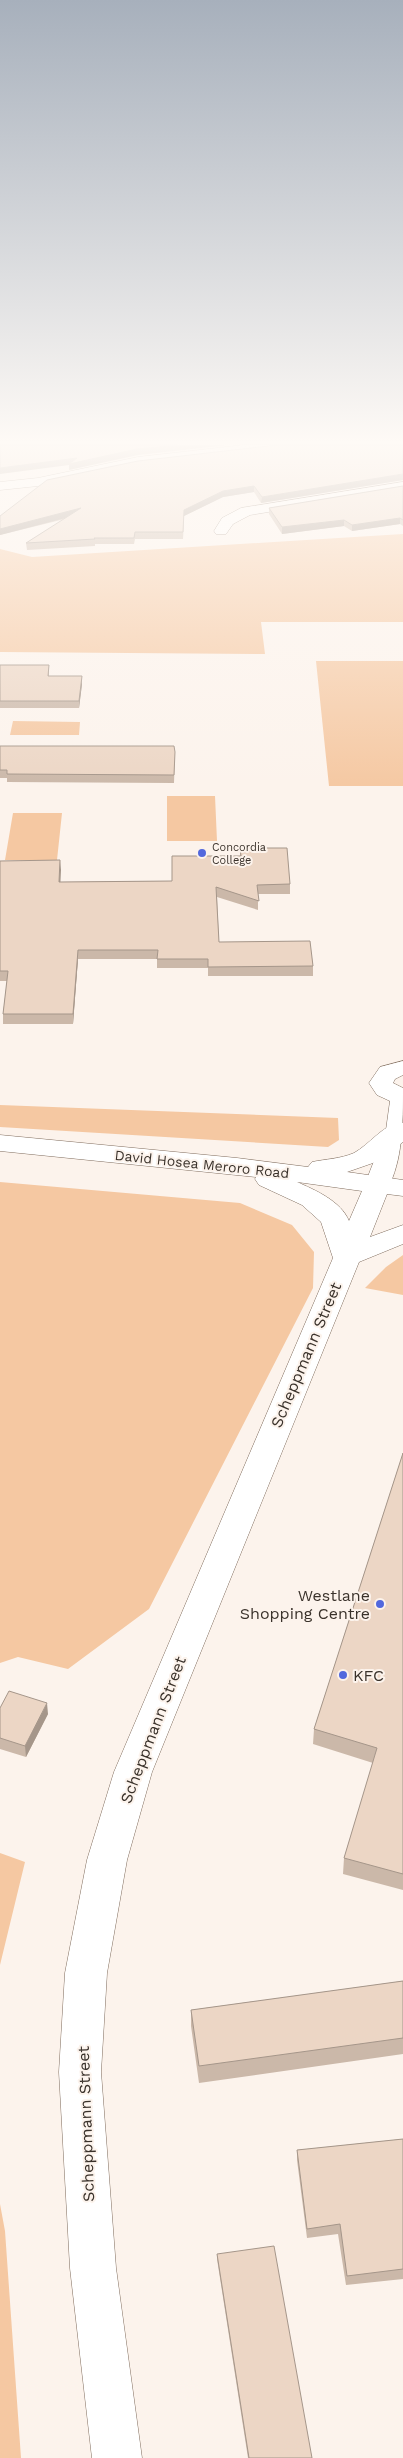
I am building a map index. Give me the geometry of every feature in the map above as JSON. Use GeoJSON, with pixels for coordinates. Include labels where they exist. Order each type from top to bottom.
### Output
{"type":"FeatureCollection","features":[{"type":"Feature","properties":{"kind":"street"},"geometry":{"type":"LineString","coordinates":[[403,1068],[388,1072],[384,1075],[381,1083],[386,1090],[403,1097]]}},
{"type":"Feature","properties":{"kind":"street","name":"Scheppmann Street"},"geometry":{"type":"LineString","coordinates":[[117,2458],[93,2268],[80,2072],[86,1973],[107,1860],[133,1772],[347,1257],[390,1186],[401,1132],[403,1097]]}},
{"type":"Feature","properties":{"kind":"street"},"geometry":{"type":"LineString","coordinates":[[237,1166],[305,1169],[344,1167],[374,1153],[401,1132]]}},
{"type":"Feature","properties":{"kind":"street","name":"David Hosea Meroro Road"},"geometry":{"type":"LineString","coordinates":[[0,1143],[237,1166],[390,1186]]}},
{"type":"Feature","properties":{"kind":"street"},"geometry":{"type":"LineString","coordinates":[[237,1166],[312,1198],[334,1218],[347,1257],[403,1234]]}},
{"type":"Feature","properties":{"kind":"shaded area"},"geometry":{"type":"Polygon","coordinates":[[[0,560],[403,560],[403,622],[261,622],[265,654],[0,652],[0,560]]]}},
{"type":"Feature","properties":{"kind":"shaded area"},"geometry":{"type":"Polygon","coordinates":[[[316,661],[403,661],[403,786],[329,786],[316,661]]]}},
{"type":"Feature","properties":{"kind":"shaded area"},"geometry":{"type":"Polygon","coordinates":[[[13,721],[80,722],[79,735],[10,735],[13,721]]]}},
{"type":"Feature","properties":{"kind":"shaded area"},"geometry":{"type":"Polygon","coordinates":[[[167,796],[215,796],[217,841],[167,841],[167,796]]]}},
{"type":"Feature","properties":{"kind":"shaded area"},"geometry":{"type":"Polygon","coordinates":[[[13,813],[62,813],[57,860],[5,860],[13,813]]]}},
{"type":"Feature","properties":{"kind":"shaded area"},"geometry":{"type":"Polygon","coordinates":[[[0,1105],[338,1118],[339,1140],[328,1147],[0,1127],[0,1105]]]}},
{"type":"Feature","properties":{"kind":"shaded area"},"geometry":{"type":"Polygon","coordinates":[[[0,1182],[240,1203],[292,1225],[314,1252],[313,1288],[149,1609],[68,1669],[18,1657],[0,1663],[0,1182]]]}},
{"type":"Feature","properties":{"kind":"shaded area"},"geometry":{"type":"Polygon","coordinates":[[[403,1255],[403,1295],[365,1288],[386,1267],[403,1255]]]}},
{"type":"Feature","properties":{"kind":"shaded area"},"geometry":{"type":"Polygon","coordinates":[[[0,1853],[25,1862],[0,1965],[0,1853]]]}},
{"type":"Feature","properties":{"kind":"shaded area"},"geometry":{"type":"Polygon","coordinates":[[[0,2204],[5,2231],[21,2458],[0,2458],[0,2204]]]}},
{"type":"Feature","properties":{"kind":"building"},"geometry":{"type":"Polygon","coordinates":[[[0,665],[49,665],[48,676],[82,676],[79,701],[0,701],[0,665]]]}},
{"type":"Feature","properties":{"kind":"building"},"geometry":{"type":"Polygon","coordinates":[[[0,746],[174,746],[174,775],[7,774],[7,770],[0,770],[0,746]]]}},
{"type":"Feature","properties":{"kind":"building"},"geometry":{"type":"Polygon","coordinates":[[[240,848],[287,848],[290,884],[257,885],[259,901],[216,887],[219,942],[310,941],[313,966],[208,967],[208,959],[157,959],[158,950],[78,950],[73,1014],[3,1014],[8,971],[0,971],[0,861],[60,860],[59,882],[172,881],[172,856],[241,856],[240,848]]]}},
{"type":"Feature","properties":{"kind":"building","name":"Westlane Shopping Centre"},"geometry":{"type":"Polygon","coordinates":[[[403,1453],[403,1874],[344,1858],[377,1748],[314,1729],[403,1453]]]}},
{"type":"Feature","properties":{"kind":"building"},"geometry":{"type":"Polygon","coordinates":[[[9,1691],[47,1703],[25,1746],[0,1738],[0,1708],[9,1691]]]}},
{"type":"Feature","properties":{"kind":"building"},"geometry":{"type":"Polygon","coordinates":[[[403,1981],[403,2038],[199,2066],[191,2010],[403,1981]]]}},
{"type":"Feature","properties":{"kind":"building"},"geometry":{"type":"Polygon","coordinates":[[[403,2139],[403,2269],[347,2276],[340,2224],[307,2229],[297,2150],[403,2139]]]}},
{"type":"Feature","properties":{"kind":"building"},"geometry":{"type":"Polygon","coordinates":[[[274,2246],[312,2458],[249,2458],[217,2254],[274,2246]]]}},
{"type":"Feature","properties":{"kind":"place","name":"Concordia College"},"geometry":{"type":"Point","coordinates":[202,853]}},
{"type":"Feature","properties":{"kind":"place","name":"Westlane Shopping Centre"},"geometry":{"type":"Point","coordinates":[380,1604]}},
{"type":"Feature","properties":{"kind":"place","name":"KFC"},"geometry":{"type":"Point","coordinates":[343,1675]}}]}
